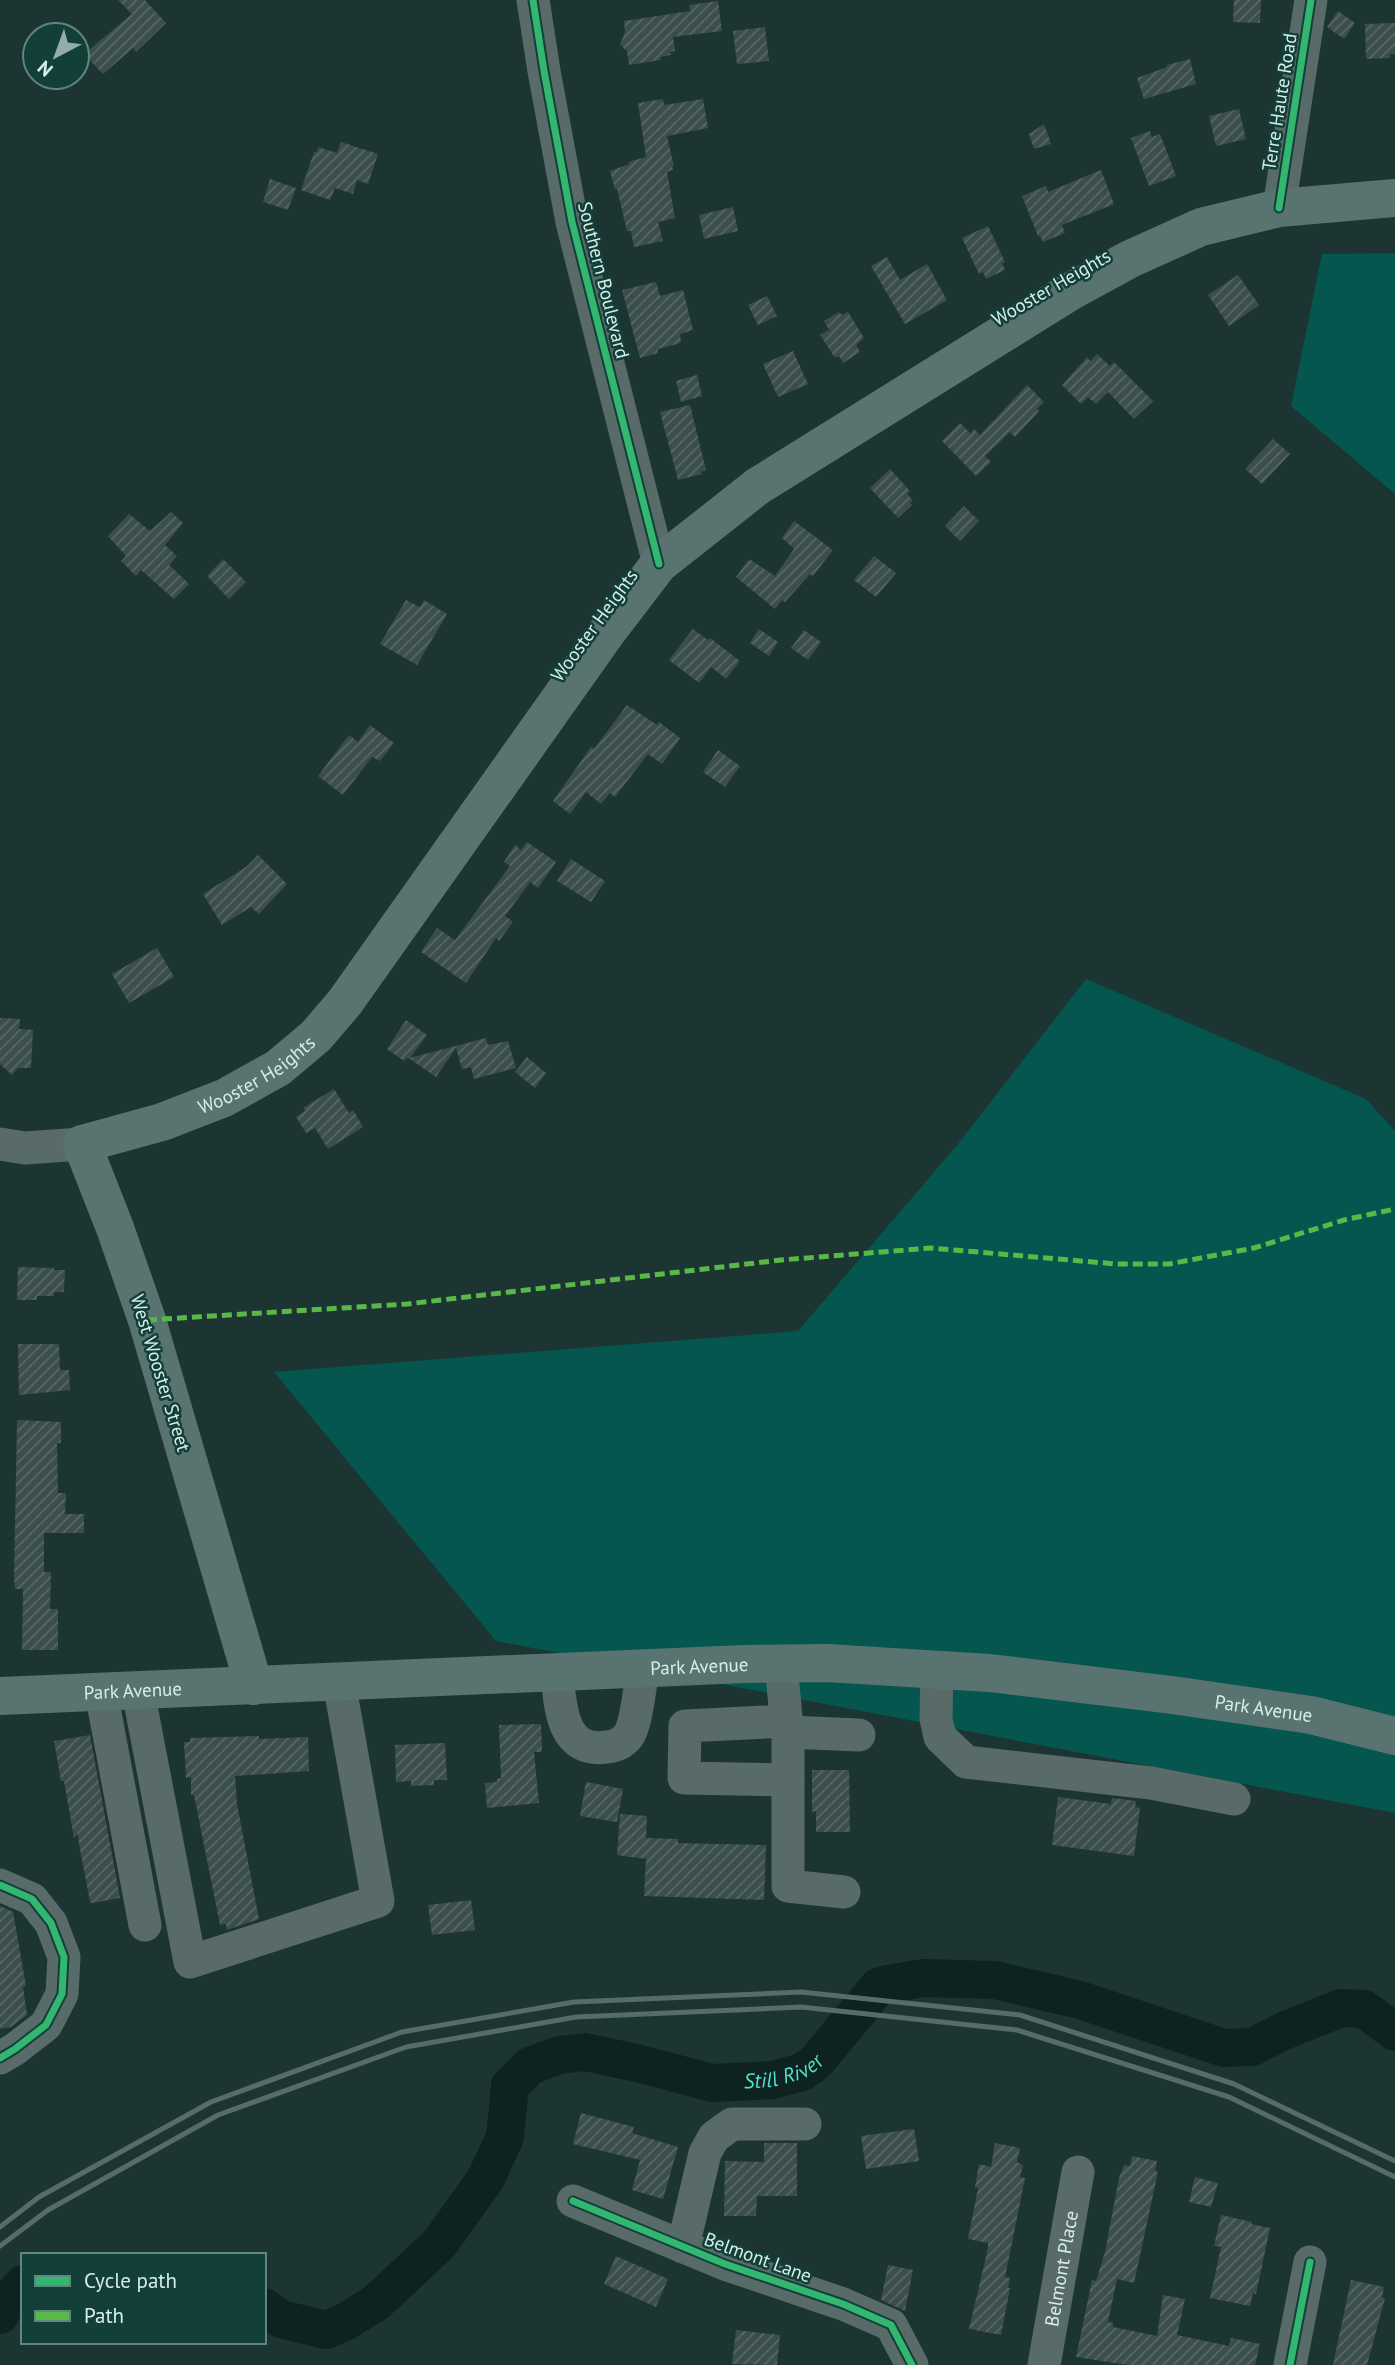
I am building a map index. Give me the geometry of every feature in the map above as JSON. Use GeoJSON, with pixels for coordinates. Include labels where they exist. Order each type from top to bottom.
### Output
{"type":"FeatureCollection","features":[{"type":"Feature","properties":{"kind":"main road","name":"Wooster Heights"},"geometry":{"type":"LineString","coordinates":[[82,1144],[162,1122],[224,1098],[278,1068],[316,1036],[345,1002],[607,632],[659,564],[758,486],[1071,291],[1130,259],[1201,227],[1279,208],[1395,198]]}},
{"type":"Feature","properties":{"kind":"main road","name":"West Wooster Street"},"geometry":{"type":"LineString","coordinates":[[82,1144],[115,1227],[147,1320],[254,1686]]}},
{"type":"Feature","properties":{"kind":"main road","name":"Park Avenue"},"geometry":{"type":"LineString","coordinates":[[0,1696],[643,1668],[827,1663],[990,1673],[1259,1707],[1311,1714],[1395,1736]]}},
{"type":"Feature","properties":{"kind":"street","name":"Southern Boulevard"},"geometry":{"type":"LineString","coordinates":[[533,0],[572,222],[659,564]]}},
{"type":"Feature","properties":{"kind":"street","name":"Terre Haute Road"},"geometry":{"type":"LineString","coordinates":[[1279,208],[1311,0]]}},
{"type":"Feature","properties":{"kind":"street"},"geometry":{"type":"LineString","coordinates":[[0,1144],[25,1148],[82,1144]]}},
{"type":"Feature","properties":{"kind":"street"},"geometry":{"type":"LineString","coordinates":[[782,1663],[787,1727],[788,1885],[844,1892]]}},
{"type":"Feature","properties":{"kind":"street"},"geometry":{"type":"LineString","coordinates":[[557,1672],[561,1710],[573,1737],[589,1746],[604,1748],[625,1740],[631,1731],[643,1668]]}},
{"type":"Feature","properties":{"kind":"street"},"geometry":{"type":"LineString","coordinates":[[937,1668],[936,1719],[940,1737],[967,1762],[1152,1783],[1234,1799]]}},
{"type":"Feature","properties":{"kind":"street"},"geometry":{"type":"LineString","coordinates":[[138,1691],[190,1962],[378,1901],[338,1682]]}},
{"type":"Feature","properties":{"kind":"street"},"geometry":{"type":"LineString","coordinates":[[101,1692],[145,1925]]}},
{"type":"Feature","properties":{"kind":"street"},"geometry":{"type":"LineString","coordinates":[[788,1780],[684,1778],[685,1726],[787,1727],[859,1735]]}},
{"type":"Feature","properties":{"kind":"street"},"geometry":{"type":"LineString","coordinates":[[0,1885],[32,1899],[51,1923],[64,1957],[62,1994],[46,2025],[0,2058]]}},
{"type":"Feature","properties":{"kind":"street","name":"Belmont Lane"},"geometry":{"type":"LineString","coordinates":[[683,2247],[705,2154],[714,2137],[732,2124],[805,2124]]}},
{"type":"Feature","properties":{"kind":"street","name":"Belmont Place"},"geometry":{"type":"LineString","coordinates":[[1044,2365],[1078,2172]]}},
{"type":"Feature","properties":{"kind":"street","name":"Belmont Lane"},"geometry":{"type":"LineString","coordinates":[[573,2201],[725,2264],[843,2304],[891,2325],[912,2365]]}},
{"type":"Feature","properties":{"kind":"street"},"geometry":{"type":"LineString","coordinates":[[1290,2365],[1310,2262]]}},
{"type":"Feature","properties":{"kind":"green space"},"geometry":{"type":"Polygon","coordinates":[[[1395,253],[1395,494],[1291,406],[1322,254],[1395,253]]]}},
{"type":"Feature","properties":{"kind":"green space"},"geometry":{"type":"Polygon","coordinates":[[[1086,979],[1366,1099],[1395,1131],[1395,1813],[496,1641],[274,1372],[798,1331],[958,1144],[1086,979]]]}},
{"type":"Feature","properties":{"kind":"building"},"geometry":{"type":"Polygon","coordinates":[[[118,0],[145,0],[166,23],[136,52],[133,48],[103,74],[91,61],[91,48],[132,14],[118,0]]]}},
{"type":"Feature","properties":{"kind":"building"},"geometry":{"type":"Polygon","coordinates":[[[1234,0],[1261,0],[1260,23],[1233,22],[1234,0]]]}},
{"type":"Feature","properties":{"kind":"building"},"geometry":{"type":"Polygon","coordinates":[[[718,1],[722,31],[673,37],[675,51],[670,52],[671,55],[660,57],[661,60],[629,65],[627,51],[620,45],[625,32],[624,21],[690,11],[689,5],[718,1]]]}},
{"type":"Feature","properties":{"kind":"building"},"geometry":{"type":"Polygon","coordinates":[[[1338,11],[1355,23],[1344,39],[1327,27],[1338,11]]]}},
{"type":"Feature","properties":{"kind":"building"},"geometry":{"type":"Polygon","coordinates":[[[1395,23],[1395,54],[1390,54],[1390,58],[1366,59],[1365,24],[1395,23]]]}},
{"type":"Feature","properties":{"kind":"building"},"geometry":{"type":"Polygon","coordinates":[[[765,27],[769,61],[737,64],[733,31],[765,27]]]}},
{"type":"Feature","properties":{"kind":"building"},"geometry":{"type":"Polygon","coordinates":[[[1190,59],[1196,84],[1144,99],[1137,78],[1167,65],[1190,59]]]}},
{"type":"Feature","properties":{"kind":"building"},"geometry":{"type":"Polygon","coordinates":[[[663,99],[664,105],[703,99],[708,128],[667,136],[674,166],[673,170],[667,172],[675,218],[658,222],[663,241],[634,247],[610,171],[646,157],[638,103],[663,99]]]}},
{"type":"Feature","properties":{"kind":"building"},"geometry":{"type":"Polygon","coordinates":[[[1239,109],[1246,139],[1216,146],[1209,116],[1239,109]]]}},
{"type":"Feature","properties":{"kind":"building"},"geometry":{"type":"Polygon","coordinates":[[[1044,124],[1051,144],[1034,149],[1029,134],[1044,124]]]}},
{"type":"Feature","properties":{"kind":"building"},"geometry":{"type":"Polygon","coordinates":[[[1150,131],[1152,137],[1160,134],[1176,176],[1149,186],[1131,138],[1150,131]]]}},
{"type":"Feature","properties":{"kind":"building"},"geometry":{"type":"Polygon","coordinates":[[[341,142],[378,154],[368,184],[357,180],[353,194],[335,188],[330,200],[301,190],[318,147],[337,153],[341,142]]]}},
{"type":"Feature","properties":{"kind":"building"},"geometry":{"type":"Polygon","coordinates":[[[1101,170],[1114,204],[1062,225],[1065,233],[1043,242],[1022,196],[1046,186],[1048,192],[1101,170]]]}},
{"type":"Feature","properties":{"kind":"building"},"geometry":{"type":"Polygon","coordinates":[[[270,179],[296,188],[288,210],[263,202],[270,179]]]}},
{"type":"Feature","properties":{"kind":"building"},"geometry":{"type":"Polygon","coordinates":[[[733,207],[738,231],[704,239],[699,215],[733,207]]]}},
{"type":"Feature","properties":{"kind":"building"},"geometry":{"type":"Polygon","coordinates":[[[988,226],[1005,262],[1002,263],[1005,270],[986,279],[983,272],[979,274],[962,238],[988,226]]]}},
{"type":"Feature","properties":{"kind":"building"},"geometry":{"type":"Polygon","coordinates":[[[887,257],[900,280],[927,264],[947,300],[905,324],[871,266],[887,257]]]}},
{"type":"Feature","properties":{"kind":"building"},"geometry":{"type":"Polygon","coordinates":[[[1238,275],[1259,305],[1229,326],[1208,295],[1238,275]]]}},
{"type":"Feature","properties":{"kind":"building"},"geometry":{"type":"Polygon","coordinates":[[[656,282],[660,296],[683,290],[693,330],[680,334],[681,342],[640,358],[622,290],[656,282]]]}},
{"type":"Feature","properties":{"kind":"building"},"geometry":{"type":"Polygon","coordinates":[[[767,296],[777,316],[758,325],[748,305],[767,296]]]}},
{"type":"Feature","properties":{"kind":"building"},"geometry":{"type":"Polygon","coordinates":[[[839,312],[842,315],[848,312],[864,338],[856,345],[860,352],[843,363],[839,356],[835,358],[820,335],[829,330],[824,321],[839,312]]]}},
{"type":"Feature","properties":{"kind":"building"},"geometry":{"type":"Polygon","coordinates":[[[793,351],[808,384],[778,397],[763,364],[793,351]]]}},
{"type":"Feature","properties":{"kind":"building"},"geometry":{"type":"Polygon","coordinates":[[[1097,354],[1110,366],[1114,362],[1153,401],[1134,419],[1108,392],[1096,404],[1088,397],[1081,404],[1062,385],[1087,357],[1090,361],[1097,354]]]}},
{"type":"Feature","properties":{"kind":"building"},"geometry":{"type":"Polygon","coordinates":[[[697,375],[702,396],[681,402],[676,381],[697,375]]]}},
{"type":"Feature","properties":{"kind":"building"},"geometry":{"type":"Polygon","coordinates":[[[1027,385],[1044,402],[1037,409],[1039,411],[1015,437],[1010,432],[985,456],[991,462],[976,476],[942,441],[960,423],[970,433],[974,429],[980,435],[1027,385]]]}},
{"type":"Feature","properties":{"kind":"building"},"geometry":{"type":"Polygon","coordinates":[[[690,405],[706,470],[701,472],[702,474],[678,480],[660,412],[690,405]]]}},
{"type":"Feature","properties":{"kind":"building"},"geometry":{"type":"Polygon","coordinates":[[[1273,439],[1290,454],[1262,484],[1245,469],[1273,439]]]}},
{"type":"Feature","properties":{"kind":"building"},"geometry":{"type":"Polygon","coordinates":[[[890,469],[910,491],[907,494],[913,500],[910,503],[912,505],[898,518],[870,488],[890,469]]]}},
{"type":"Feature","properties":{"kind":"building"},"geometry":{"type":"Polygon","coordinates":[[[964,506],[979,521],[960,541],[945,526],[964,506]]]}},
{"type":"Feature","properties":{"kind":"building"},"geometry":{"type":"Polygon","coordinates":[[[171,512],[183,523],[165,545],[177,556],[169,565],[189,584],[174,599],[141,570],[136,576],[121,561],[126,556],[108,536],[129,514],[150,531],[171,512]]]}},
{"type":"Feature","properties":{"kind":"building"},"geometry":{"type":"Polygon","coordinates":[[[794,521],[833,550],[813,576],[810,574],[785,602],[782,600],[775,609],[736,577],[749,559],[775,576],[794,549],[782,538],[794,521]]]}},
{"type":"Feature","properties":{"kind":"building"},"geometry":{"type":"Polygon","coordinates":[[[874,556],[896,573],[876,597],[854,580],[874,556]]]}},
{"type":"Feature","properties":{"kind":"building"},"geometry":{"type":"Polygon","coordinates":[[[223,559],[246,582],[229,599],[207,576],[223,559]]]}},
{"type":"Feature","properties":{"kind":"building"},"geometry":{"type":"Polygon","coordinates":[[[406,600],[420,607],[424,600],[447,614],[417,665],[380,644],[406,600]]]}},
{"type":"Feature","properties":{"kind":"building"},"geometry":{"type":"Polygon","coordinates":[[[693,629],[708,640],[710,638],[740,661],[726,679],[711,667],[699,683],[669,660],[693,629]]]}},
{"type":"Feature","properties":{"kind":"building"},"geometry":{"type":"Polygon","coordinates":[[[759,629],[778,642],[769,656],[750,643],[759,629]]]}},
{"type":"Feature","properties":{"kind":"building"},"geometry":{"type":"Polygon","coordinates":[[[804,630],[821,642],[808,660],[791,648],[804,630]]]}},
{"type":"Feature","properties":{"kind":"building"},"geometry":{"type":"Polygon","coordinates":[[[627,705],[657,725],[659,722],[680,738],[662,764],[648,754],[615,797],[610,793],[601,804],[586,792],[570,814],[553,801],[591,747],[594,749],[627,705]]]}},
{"type":"Feature","properties":{"kind":"building"},"geometry":{"type":"Polygon","coordinates":[[[370,725],[394,743],[380,761],[372,757],[343,795],[318,776],[349,735],[358,742],[370,725]]]}},
{"type":"Feature","properties":{"kind":"building"},"geometry":{"type":"Polygon","coordinates":[[[718,750],[740,766],[725,787],[703,772],[718,750]]]}},
{"type":"Feature","properties":{"kind":"building"},"geometry":{"type":"Polygon","coordinates":[[[527,842],[556,862],[538,888],[530,882],[505,916],[513,922],[499,941],[496,938],[466,983],[421,952],[437,928],[455,940],[510,866],[504,862],[515,845],[521,850],[527,842]]]}},
{"type":"Feature","properties":{"kind":"building"},"geometry":{"type":"Polygon","coordinates":[[[258,855],[287,884],[259,914],[251,907],[222,925],[203,894],[246,867],[258,855]]]}},
{"type":"Feature","properties":{"kind":"building"},"geometry":{"type":"Polygon","coordinates":[[[571,859],[605,881],[591,902],[557,881],[571,859]]]}},
{"type":"Feature","properties":{"kind":"building"},"geometry":{"type":"Polygon","coordinates":[[[157,948],[174,977],[129,1003],[112,974],[157,948]]]}},
{"type":"Feature","properties":{"kind":"building"},"geometry":{"type":"Polygon","coordinates":[[[0,1018],[20,1019],[19,1029],[33,1030],[31,1068],[18,1068],[12,1075],[0,1064],[0,1018]]]}},
{"type":"Feature","properties":{"kind":"building"},"geometry":{"type":"Polygon","coordinates":[[[406,1020],[427,1035],[410,1058],[486,1038],[488,1045],[508,1041],[516,1068],[474,1079],[471,1067],[462,1069],[456,1048],[436,1077],[410,1059],[404,1061],[387,1049],[406,1020]]]}},
{"type":"Feature","properties":{"kind":"building"},"geometry":{"type":"Polygon","coordinates":[[[527,1057],[546,1073],[535,1088],[515,1072],[527,1057]]]}},
{"type":"Feature","properties":{"kind":"building"},"geometry":{"type":"Polygon","coordinates":[[[334,1089],[349,1113],[353,1110],[363,1127],[328,1149],[315,1128],[306,1133],[296,1117],[305,1111],[303,1108],[334,1089]]]}},
{"type":"Feature","properties":{"kind":"building"},"geometry":{"type":"Polygon","coordinates":[[[18,1267],[65,1270],[64,1292],[54,1292],[54,1296],[37,1296],[37,1300],[17,1300],[18,1267]]]}},
{"type":"Feature","properties":{"kind":"building"},"geometry":{"type":"Polygon","coordinates":[[[18,1344],[59,1344],[60,1370],[69,1370],[70,1390],[19,1395],[18,1344]]]}},
{"type":"Feature","properties":{"kind":"building"},"geometry":{"type":"Polygon","coordinates":[[[19,1420],[61,1422],[61,1443],[57,1443],[58,1493],[66,1493],[65,1514],[84,1514],[84,1533],[44,1533],[44,1572],[51,1572],[50,1609],[58,1609],[58,1650],[22,1650],[23,1589],[15,1589],[14,1578],[19,1420]]]}},
{"type":"Feature","properties":{"kind":"building"},"geometry":{"type":"Polygon","coordinates":[[[541,1724],[542,1752],[534,1752],[539,1803],[487,1808],[485,1783],[497,1782],[497,1779],[501,1778],[499,1725],[541,1724]]]}},
{"type":"Feature","properties":{"kind":"building"},"geometry":{"type":"Polygon","coordinates":[[[90,1735],[120,1898],[92,1903],[77,1833],[74,1838],[54,1741],[90,1735]]]}},
{"type":"Feature","properties":{"kind":"building"},"geometry":{"type":"Polygon","coordinates":[[[259,1736],[259,1739],[308,1737],[309,1771],[235,1776],[237,1804],[259,1919],[227,1930],[226,1924],[220,1925],[194,1795],[191,1795],[191,1777],[186,1778],[184,1742],[190,1742],[190,1738],[259,1736]]]}},
{"type":"Feature","properties":{"kind":"building"},"geometry":{"type":"Polygon","coordinates":[[[445,1743],[447,1780],[434,1780],[434,1785],[411,1786],[411,1781],[396,1782],[395,1745],[445,1743]]]}},
{"type":"Feature","properties":{"kind":"building"},"geometry":{"type":"Polygon","coordinates":[[[812,1770],[849,1770],[850,1832],[816,1832],[816,1811],[812,1812],[812,1770]]]}},
{"type":"Feature","properties":{"kind":"building"},"geometry":{"type":"Polygon","coordinates":[[[586,1782],[623,1789],[617,1822],[580,1816],[586,1782]]]}},
{"type":"Feature","properties":{"kind":"building"},"geometry":{"type":"Polygon","coordinates":[[[1058,1797],[1111,1804],[1112,1798],[1136,1801],[1135,1807],[1140,1808],[1134,1856],[1052,1845],[1058,1797]]]}},
{"type":"Feature","properties":{"kind":"building"},"geometry":{"type":"Polygon","coordinates":[[[620,1814],[647,1816],[646,1838],[678,1839],[678,1843],[766,1845],[764,1900],[644,1896],[646,1859],[617,1855],[620,1814]]]}},
{"type":"Feature","properties":{"kind":"building"},"geometry":{"type":"Polygon","coordinates":[[[471,1900],[475,1930],[432,1935],[428,1905],[471,1900]]]}},
{"type":"Feature","properties":{"kind":"building"},"geometry":{"type":"Polygon","coordinates":[[[0,1906],[13,1912],[26,1986],[23,1987],[27,2015],[11,2027],[0,2029],[0,1906]]]}},
{"type":"Feature","properties":{"kind":"building"},"geometry":{"type":"Polygon","coordinates":[[[581,2113],[634,2127],[632,2133],[678,2147],[663,2199],[632,2190],[640,2160],[573,2144],[581,2113]]]}},
{"type":"Feature","properties":{"kind":"building"},"geometry":{"type":"Polygon","coordinates":[[[914,2129],[919,2161],[866,2169],[861,2136],[914,2129]]]}},
{"type":"Feature","properties":{"kind":"building"},"geometry":{"type":"Polygon","coordinates":[[[764,2143],[797,2143],[797,2196],[757,2196],[756,2216],[724,2216],[725,2161],[764,2162],[764,2143]]]}},
{"type":"Feature","properties":{"kind":"building"},"geometry":{"type":"Polygon","coordinates":[[[995,2143],[1020,2148],[1017,2162],[1023,2165],[1020,2177],[1025,2178],[1005,2277],[1010,2278],[1010,2288],[1001,2335],[969,2329],[988,2248],[988,2243],[968,2239],[978,2188],[975,2187],[979,2164],[991,2167],[995,2143]]]}},
{"type":"Feature","properties":{"kind":"building"},"geometry":{"type":"Polygon","coordinates":[[[1132,2156],[1157,2161],[1155,2171],[1158,2172],[1134,2283],[1117,2279],[1108,2322],[1113,2323],[1113,2327],[1157,2336],[1163,2295],[1185,2299],[1177,2335],[1229,2346],[1231,2338],[1260,2344],[1255,2365],[1128,2365],[1076,2357],[1092,2280],[1096,2281],[1105,2252],[1119,2178],[1124,2165],[1130,2166],[1132,2156]]]}},
{"type":"Feature","properties":{"kind":"building"},"geometry":{"type":"Polygon","coordinates":[[[1195,2177],[1218,2183],[1211,2207],[1189,2202],[1195,2177]]]}},
{"type":"Feature","properties":{"kind":"building"},"geometry":{"type":"Polygon","coordinates":[[[1221,2215],[1270,2228],[1256,2294],[1253,2293],[1250,2306],[1210,2298],[1221,2247],[1214,2246],[1221,2215]]]}},
{"type":"Feature","properties":{"kind":"building"},"geometry":{"type":"Polygon","coordinates":[[[616,2256],[668,2279],[656,2307],[604,2284],[616,2256]]]}},
{"type":"Feature","properties":{"kind":"building"},"geometry":{"type":"Polygon","coordinates":[[[888,2265],[913,2270],[905,2311],[881,2300],[888,2265]]]}},
{"type":"Feature","properties":{"kind":"building"},"geometry":{"type":"Polygon","coordinates":[[[1351,2280],[1384,2287],[1382,2297],[1385,2298],[1367,2365],[1333,2365],[1351,2280]]]}},
{"type":"Feature","properties":{"kind":"building"},"geometry":{"type":"Polygon","coordinates":[[[736,2330],[780,2335],[777,2365],[732,2364],[736,2330]]]}},
{"type":"Feature","properties":{"kind":"waterway","name":"Still River"},"geometry":{"type":"LineString","coordinates":[[266,2308],[281,2319],[326,2330],[345,2322],[377,2302],[440,2243],[485,2180],[505,2137],[510,2086],[530,2066],[559,2055],[585,2052],[712,2083],[772,2080],[802,2072],[816,2062],[878,1987],[924,1978],[995,1980],[1080,2000],[1224,2048],[1252,2047],[1341,2008],[1364,2009],[1395,2032]]}},
{"type":"Feature","properties":{"kind":"waterway","name":"Still River"},"geometry":{"type":"LineString","coordinates":[[0,2315],[8,2300],[21,2286]]}},
{"type":"Feature","properties":{"kind":"railway"},"geometry":{"type":"LineString","coordinates":[[0,2227],[39,2197],[211,2102],[402,2032],[574,2002],[801,1992],[1020,2015],[1234,2084],[1395,2161]]}},
{"type":"Feature","properties":{"kind":"railway"},"geometry":{"type":"LineString","coordinates":[[0,2246],[48,2210],[218,2115],[406,2047],[576,2017],[801,2007],[1017,2030],[1229,2097],[1395,2177]]}},
{"type":"Feature","properties":{"kind":"marked path"},"geometry":{"type":"LineString","coordinates":[[147,1320],[407,1304],[781,1260],[931,1248],[1116,1264],[1169,1264],[1254,1248],[1344,1220],[1395,1209]]}},
{"type":"Feature","properties":{"kind":"cycle path"},"geometry":{"type":"LineString","coordinates":[[533,0],[572,222],[659,564]]}},
{"type":"Feature","properties":{"kind":"cycle path"},"geometry":{"type":"LineString","coordinates":[[1279,208],[1311,0]]}},
{"type":"Feature","properties":{"kind":"cycle path"},"geometry":{"type":"LineString","coordinates":[[0,1885],[32,1899],[51,1923],[64,1957],[62,1994],[46,2025],[0,2058]]}},
{"type":"Feature","properties":{"kind":"cycle path"},"geometry":{"type":"LineString","coordinates":[[573,2201],[725,2264],[843,2304],[891,2325],[912,2365]]}},
{"type":"Feature","properties":{"kind":"cycle path"},"geometry":{"type":"LineString","coordinates":[[1290,2365],[1310,2262]]}}]}
